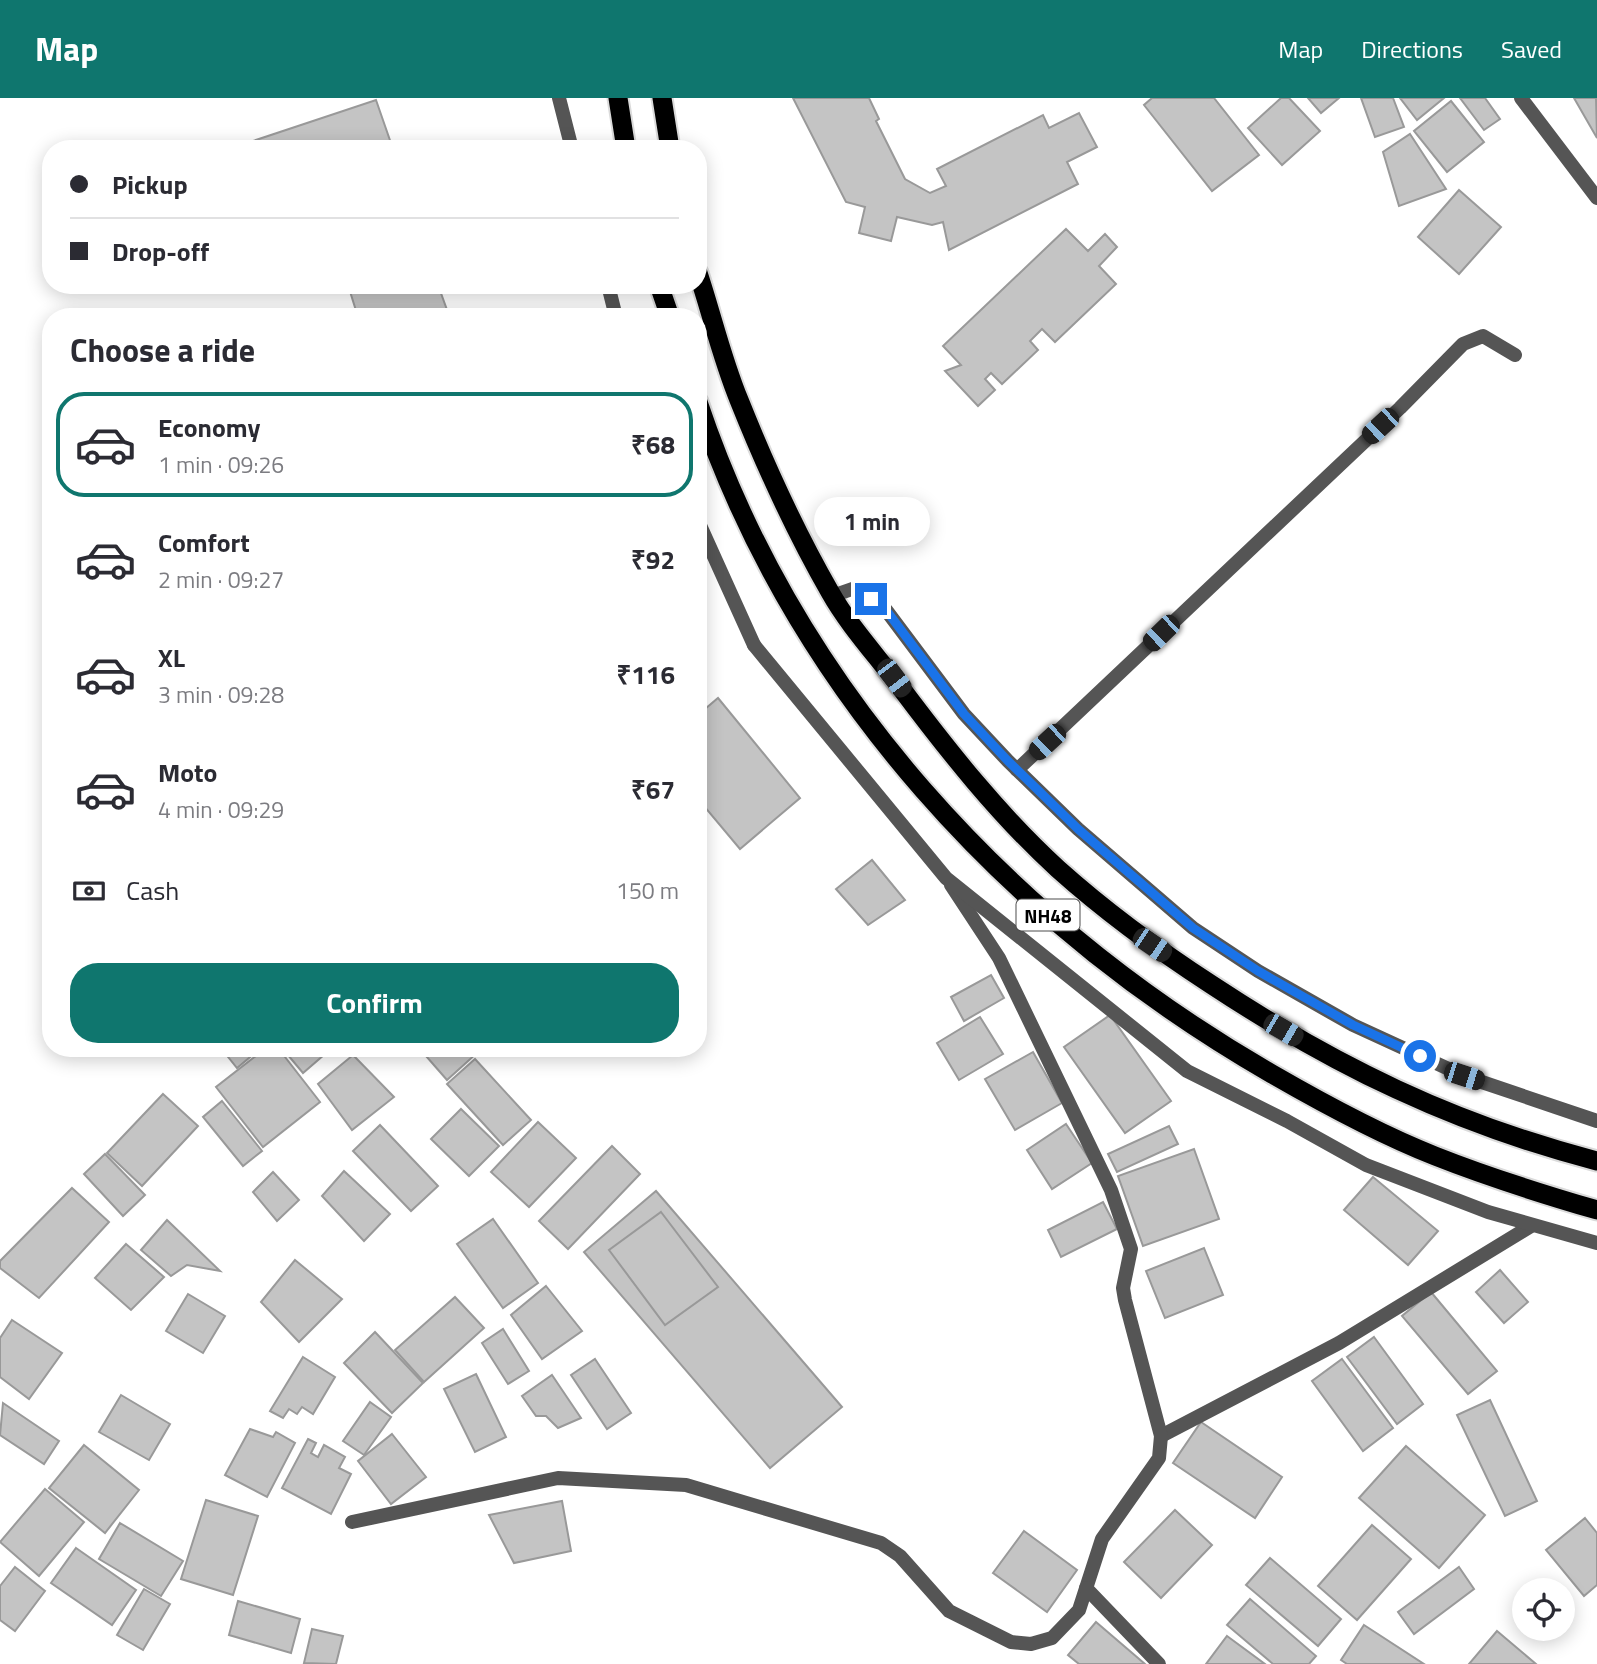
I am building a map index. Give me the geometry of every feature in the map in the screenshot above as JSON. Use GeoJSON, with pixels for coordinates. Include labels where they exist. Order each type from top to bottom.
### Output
{"type":"FeatureCollection","features":[{"type":"Feature","properties":{"kind":"highway"},"geometry":{"type":"LineString","coordinates":[[618,98],[625,140]]}},
{"type":"Feature","properties":{"kind":"highway"},"geometry":{"type":"LineString","coordinates":[[662,98],[669,140]]}},
{"type":"Feature","properties":{"kind":"highway","name":"NH48"},"geometry":{"type":"LineString","coordinates":[[705,294],[738,398],[802,540],[832,596],[924,720],[987,796],[1058,869],[1152,945],[1261,1018],[1347,1067],[1444,1113],[1532,1145],[1597,1161]]}},
{"type":"Feature","properties":{"kind":"highway","name":"NH48"},"geometry":{"type":"LineString","coordinates":[[707,424],[752,533],[796,618],[884,746],[956,829],[1017,888],[1151,997],[1234,1052],[1328,1106],[1433,1155],[1524,1189],[1597,1210]]}},
{"type":"Feature","properties":{"kind":"street"},"geometry":{"type":"LineString","coordinates":[[559,98],[570,140]]}},
{"type":"Feature","properties":{"kind":"street"},"geometry":{"type":"LineString","coordinates":[[1521,98],[1597,198]]}},
{"type":"Feature","properties":{"kind":"street"},"geometry":{"type":"LineString","coordinates":[[1017,770],[1399,408],[1462,344],[1483,336],[1515,355]]}},
{"type":"Feature","properties":{"kind":"street"},"geometry":{"type":"LineString","coordinates":[[352,1522],[558,1478],[656,1481],[686,1485],[881,1542],[900,1556],[949,1611],[1011,1642],[1031,1644],[1052,1637],[1079,1609],[1102,1539],[1118,1512],[1158,1458],[1161,1436],[1123,1288],[1131,1250],[1111,1190],[999,958],[946,878],[754,645],[707,541]]}},
{"type":"Feature","properties":{"kind":"street"},"geometry":{"type":"LineString","coordinates":[[832,596],[855,588],[886,610],[964,714],[1017,770],[1078,829],[1193,928],[1258,971],[1353,1025],[1464,1076],[1597,1121]]}},
{"type":"Feature","properties":{"kind":"street"},"geometry":{"type":"LineString","coordinates":[[946,878],[1187,1071],[1287,1121],[1366,1165],[1531,1226],[1597,1242]]}},
{"type":"Feature","properties":{"kind":"street"},"geometry":{"type":"LineString","coordinates":[[1161,1436],[1339,1343],[1531,1226]]}},
{"type":"Feature","properties":{"kind":"street"},"geometry":{"type":"LineString","coordinates":[[1086,1588],[1159,1664]]}},
{"type":"Feature","properties":{"kind":"building"},"geometry":{"type":"Polygon","coordinates":[[[793,98],[869,98],[879,119],[876,121],[905,179],[930,193],[946,186],[937,169],[1043,115],[1049,128],[1079,113],[1097,147],[1067,162],[1078,184],[949,250],[943,222],[932,225],[897,217],[891,241],[859,233],[865,207],[846,202],[793,98]]]}},
{"type":"Feature","properties":{"kind":"building"},"geometry":{"type":"Polygon","coordinates":[[[1152,98],[1214,98],[1259,155],[1212,191],[1144,105],[1152,98]]]}},
{"type":"Feature","properties":{"kind":"building"},"geometry":{"type":"Polygon","coordinates":[[[1281,98],[1289,98],[1320,131],[1282,165],[1248,128],[1281,98]]]}},
{"type":"Feature","properties":{"kind":"building"},"geometry":{"type":"Polygon","coordinates":[[[1308,98],[1339,98],[1321,113],[1308,98]]]}},
{"type":"Feature","properties":{"kind":"building"},"geometry":{"type":"Polygon","coordinates":[[[1361,98],[1393,98],[1404,127],[1375,137],[1361,98]]]}},
{"type":"Feature","properties":{"kind":"building"},"geometry":{"type":"Polygon","coordinates":[[[1400,98],[1444,98],[1417,120],[1400,98]]]}},
{"type":"Feature","properties":{"kind":"building"},"geometry":{"type":"Polygon","coordinates":[[[1460,98],[1485,98],[1500,119],[1484,130],[1460,98]]]}},
{"type":"Feature","properties":{"kind":"building"},"geometry":{"type":"Polygon","coordinates":[[[1574,98],[1596,98],[1597,138],[1574,98]]]}},
{"type":"Feature","properties":{"kind":"building"},"geometry":{"type":"Polygon","coordinates":[[[376,100],[390,140],[256,140],[376,100]]]}},
{"type":"Feature","properties":{"kind":"building"},"geometry":{"type":"Polygon","coordinates":[[[1451,101],[1484,142],[1447,172],[1414,131],[1451,101]]]}},
{"type":"Feature","properties":{"kind":"building"},"geometry":{"type":"Polygon","coordinates":[[[1410,134],[1446,189],[1399,206],[1383,152],[1410,134]]]}},
{"type":"Feature","properties":{"kind":"building"},"geometry":{"type":"Polygon","coordinates":[[[1459,190],[1501,227],[1459,274],[1418,237],[1459,190]]]}},
{"type":"Feature","properties":{"kind":"building"},"geometry":{"type":"Polygon","coordinates":[[[1066,229],[1088,251],[1105,234],[1117,247],[1099,266],[1116,284],[1055,342],[1042,329],[1030,341],[1038,350],[1002,384],[991,373],[985,379],[995,390],[978,406],[945,371],[961,365],[943,346],[1066,229]]]}},
{"type":"Feature","properties":{"kind":"building"},"geometry":{"type":"Polygon","coordinates":[[[351,294],[441,294],[446,308],[355,308],[351,294]]]}},
{"type":"Feature","properties":{"kind":"building"},"geometry":{"type":"Polygon","coordinates":[[[718,698],[800,798],[740,849],[707,810],[707,707],[718,698]]]}},
{"type":"Feature","properties":{"kind":"building"},"geometry":{"type":"Polygon","coordinates":[[[872,860],[905,900],[868,925],[836,889],[872,860]]]}},
{"type":"Feature","properties":{"kind":"building"},"geometry":{"type":"Polygon","coordinates":[[[991,975],[1004,998],[964,1021],[951,997],[991,975]]]}},
{"type":"Feature","properties":{"kind":"building"},"geometry":{"type":"Polygon","coordinates":[[[1110,1015],[1171,1101],[1125,1133],[1064,1047],[1110,1015]]]}},
{"type":"Feature","properties":{"kind":"building"},"geometry":{"type":"Polygon","coordinates":[[[980,1017],[1003,1054],[959,1080],[937,1043],[980,1017]]]}},
{"type":"Feature","properties":{"kind":"building"},"geometry":{"type":"Polygon","coordinates":[[[1033,1052],[1062,1103],[1015,1130],[985,1079],[1033,1052]]]}},
{"type":"Feature","properties":{"kind":"building"},"geometry":{"type":"Polygon","coordinates":[[[228,1057],[250,1057],[237,1068],[228,1057]]]}},
{"type":"Feature","properties":{"kind":"building"},"geometry":{"type":"Polygon","coordinates":[[[254,1057],[285,1057],[320,1102],[263,1147],[216,1087],[254,1057]]]}},
{"type":"Feature","properties":{"kind":"building"},"geometry":{"type":"Polygon","coordinates":[[[290,1057],[322,1057],[303,1073],[290,1057]]]}},
{"type":"Feature","properties":{"kind":"building"},"geometry":{"type":"Polygon","coordinates":[[[351,1057],[355,1057],[394,1097],[352,1130],[318,1084],[351,1057]]]}},
{"type":"Feature","properties":{"kind":"building"},"geometry":{"type":"Polygon","coordinates":[[[427,1057],[473,1057],[447,1080],[427,1057]]]}},
{"type":"Feature","properties":{"kind":"building"},"geometry":{"type":"Polygon","coordinates":[[[475,1059],[531,1120],[503,1145],[447,1084],[475,1059]]]}},
{"type":"Feature","properties":{"kind":"building"},"geometry":{"type":"Polygon","coordinates":[[[163,1094],[198,1126],[142,1186],[107,1153],[163,1094]]]}},
{"type":"Feature","properties":{"kind":"building"},"geometry":{"type":"Polygon","coordinates":[[[222,1101],[262,1151],[243,1166],[203,1117],[222,1101]]]}},
{"type":"Feature","properties":{"kind":"building"},"geometry":{"type":"Polygon","coordinates":[[[461,1109],[499,1146],[469,1176],[431,1139],[461,1109]]]}},
{"type":"Feature","properties":{"kind":"building"},"geometry":{"type":"Polygon","coordinates":[[[538,1122],[576,1158],[529,1207],[491,1172],[538,1122]]]}},
{"type":"Feature","properties":{"kind":"building"},"geometry":{"type":"Polygon","coordinates":[[[1066,1124],[1092,1163],[1052,1189],[1027,1150],[1066,1124]]]}},
{"type":"Feature","properties":{"kind":"building"},"geometry":{"type":"Polygon","coordinates":[[[380,1125],[438,1186],[411,1211],[353,1151],[380,1125]]]}},
{"type":"Feature","properties":{"kind":"building"},"geometry":{"type":"Polygon","coordinates":[[[1169,1126],[1178,1144],[1117,1172],[1108,1154],[1169,1126]]]}},
{"type":"Feature","properties":{"kind":"building"},"geometry":{"type":"Polygon","coordinates":[[[612,1146],[640,1174],[568,1249],[539,1221],[612,1146]]]}},
{"type":"Feature","properties":{"kind":"building"},"geometry":{"type":"Polygon","coordinates":[[[1194,1149],[1219,1219],[1143,1246],[1118,1176],[1194,1149]]]}},
{"type":"Feature","properties":{"kind":"building"},"geometry":{"type":"Polygon","coordinates":[[[105,1154],[145,1195],[123,1216],[84,1174],[105,1154]]]}},
{"type":"Feature","properties":{"kind":"building"},"geometry":{"type":"Polygon","coordinates":[[[344,1171],[390,1214],[364,1241],[322,1196],[344,1171]]]}},
{"type":"Feature","properties":{"kind":"building"},"geometry":{"type":"Polygon","coordinates":[[[273,1172],[299,1200],[277,1221],[253,1192],[273,1172]]]}},
{"type":"Feature","properties":{"kind":"building"},"geometry":{"type":"Polygon","coordinates":[[[1373,1177],[1438,1231],[1408,1265],[1344,1210],[1373,1177]]]}},
{"type":"Feature","properties":{"kind":"building"},"geometry":{"type":"Polygon","coordinates":[[[72,1188],[109,1222],[39,1298],[0,1268],[0,1261],[72,1188]]]}},
{"type":"Feature","properties":{"kind":"building"},"geometry":{"type":"Polygon","coordinates":[[[656,1191],[842,1407],[770,1468],[584,1252],[656,1191]]]}},
{"type":"Feature","properties":{"kind":"building"},"geometry":{"type":"Polygon","coordinates":[[[1103,1202],[1117,1229],[1061,1257],[1048,1230],[1103,1202]]]}},
{"type":"Feature","properties":{"kind":"building"},"geometry":{"type":"Polygon","coordinates":[[[661,1212],[718,1287],[665,1325],[609,1250],[661,1212]]]}},
{"type":"Feature","properties":{"kind":"building"},"geometry":{"type":"Polygon","coordinates":[[[493,1219],[538,1283],[503,1308],[457,1244],[493,1219]]]}},
{"type":"Feature","properties":{"kind":"building"},"geometry":{"type":"Polygon","coordinates":[[[167,1220],[220,1271],[187,1265],[171,1276],[141,1250],[167,1220]]]}},
{"type":"Feature","properties":{"kind":"building"},"geometry":{"type":"Polygon","coordinates":[[[126,1244],[164,1277],[131,1310],[95,1278],[126,1244]]]}},
{"type":"Feature","properties":{"kind":"building"},"geometry":{"type":"Polygon","coordinates":[[[1204,1248],[1223,1295],[1165,1318],[1146,1271],[1204,1248]]]}},
{"type":"Feature","properties":{"kind":"building"},"geometry":{"type":"Polygon","coordinates":[[[295,1260],[342,1299],[299,1342],[261,1302],[295,1260]]]}},
{"type":"Feature","properties":{"kind":"building"},"geometry":{"type":"Polygon","coordinates":[[[1500,1270],[1528,1302],[1504,1323],[1476,1292],[1500,1270]]]}},
{"type":"Feature","properties":{"kind":"building"},"geometry":{"type":"Polygon","coordinates":[[[546,1286],[582,1331],[542,1359],[511,1315],[546,1286]]]}},
{"type":"Feature","properties":{"kind":"building"},"geometry":{"type":"Polygon","coordinates":[[[1431,1292],[1497,1371],[1468,1394],[1402,1316],[1431,1292]]]}},
{"type":"Feature","properties":{"kind":"building"},"geometry":{"type":"Polygon","coordinates":[[[188,1294],[225,1316],[203,1353],[166,1331],[188,1294]]]}},
{"type":"Feature","properties":{"kind":"building"},"geometry":{"type":"Polygon","coordinates":[[[455,1297],[484,1328],[424,1382],[395,1350],[455,1297]]]}},
{"type":"Feature","properties":{"kind":"building"},"geometry":{"type":"Polygon","coordinates":[[[12,1320],[62,1353],[29,1399],[0,1377],[0,1338],[12,1320]]]}},
{"type":"Feature","properties":{"kind":"building"},"geometry":{"type":"Polygon","coordinates":[[[503,1329],[529,1371],[508,1384],[482,1343],[503,1329]]]}},
{"type":"Feature","properties":{"kind":"building"},"geometry":{"type":"Polygon","coordinates":[[[375,1332],[423,1383],[392,1413],[344,1363],[375,1332]]]}},
{"type":"Feature","properties":{"kind":"building"},"geometry":{"type":"Polygon","coordinates":[[[1374,1337],[1423,1404],[1397,1424],[1347,1357],[1374,1337]]]}},
{"type":"Feature","properties":{"kind":"building"},"geometry":{"type":"Polygon","coordinates":[[[303,1357],[335,1377],[313,1414],[302,1407],[297,1414],[289,1409],[283,1418],[270,1411],[303,1357]]]}},
{"type":"Feature","properties":{"kind":"building"},"geometry":{"type":"Polygon","coordinates":[[[595,1359],[631,1413],[607,1429],[571,1375],[595,1359]]]}},
{"type":"Feature","properties":{"kind":"building"},"geometry":{"type":"Polygon","coordinates":[[[1342,1359],[1393,1428],[1363,1451],[1312,1381],[1342,1359]]]}},
{"type":"Feature","properties":{"kind":"building"},"geometry":{"type":"Polygon","coordinates":[[[476,1374],[506,1437],[475,1452],[444,1389],[476,1374]]]}},
{"type":"Feature","properties":{"kind":"building"},"geometry":{"type":"Polygon","coordinates":[[[552,1375],[581,1418],[558,1428],[546,1416],[536,1416],[522,1396],[552,1375]]]}},
{"type":"Feature","properties":{"kind":"building"},"geometry":{"type":"Polygon","coordinates":[[[121,1395],[170,1424],[149,1460],[99,1432],[121,1395]]]}},
{"type":"Feature","properties":{"kind":"building"},"geometry":{"type":"Polygon","coordinates":[[[1490,1400],[1537,1501],[1505,1516],[1457,1415],[1490,1400]]]}},
{"type":"Feature","properties":{"kind":"building"},"geometry":{"type":"Polygon","coordinates":[[[370,1402],[391,1417],[364,1455],[343,1441],[370,1402]]]}},
{"type":"Feature","properties":{"kind":"building"},"geometry":{"type":"Polygon","coordinates":[[[3,1403],[59,1441],[44,1464],[0,1435],[3,1403]]]}},
{"type":"Feature","properties":{"kind":"building"},"geometry":{"type":"Polygon","coordinates":[[[1201,1422],[1282,1477],[1255,1518],[1173,1463],[1201,1422]]]}},
{"type":"Feature","properties":{"kind":"building"},"geometry":{"type":"Polygon","coordinates":[[[250,1429],[273,1437],[276,1432],[295,1443],[267,1497],[225,1475],[250,1429]]]}},
{"type":"Feature","properties":{"kind":"building"},"geometry":{"type":"Polygon","coordinates":[[[392,1434],[426,1477],[391,1504],[358,1461],[392,1434]]]}},
{"type":"Feature","properties":{"kind":"building"},"geometry":{"type":"Polygon","coordinates":[[[308,1439],[316,1443],[311,1453],[318,1457],[324,1445],[345,1457],[339,1468],[351,1474],[331,1514],[282,1488],[308,1439]]]}},
{"type":"Feature","properties":{"kind":"building"},"geometry":{"type":"Polygon","coordinates":[[[84,1445],[139,1490],[105,1533],[49,1488],[84,1445]]]}},
{"type":"Feature","properties":{"kind":"building"},"geometry":{"type":"Polygon","coordinates":[[[1406,1446],[1485,1515],[1439,1568],[1359,1498],[1406,1446]]]}},
{"type":"Feature","properties":{"kind":"building"},"geometry":{"type":"Polygon","coordinates":[[[45,1489],[84,1522],[39,1576],[0,1542],[45,1489]]]}},
{"type":"Feature","properties":{"kind":"building"},"geometry":{"type":"Polygon","coordinates":[[[206,1500],[258,1516],[233,1595],[181,1579],[206,1500]]]}},
{"type":"Feature","properties":{"kind":"building"},"geometry":{"type":"Polygon","coordinates":[[[562,1501],[571,1551],[514,1563],[489,1515],[562,1501]]]}},
{"type":"Feature","properties":{"kind":"building"},"geometry":{"type":"Polygon","coordinates":[[[1175,1510],[1212,1545],[1161,1598],[1124,1562],[1175,1510]]]}},
{"type":"Feature","properties":{"kind":"building"},"geometry":{"type":"Polygon","coordinates":[[[1585,1518],[1597,1533],[1597,1585],[1584,1596],[1575,1585],[1575,1578],[1569,1578],[1546,1550],[1585,1518]]]}},
{"type":"Feature","properties":{"kind":"building"},"geometry":{"type":"Polygon","coordinates":[[[120,1523],[183,1561],[161,1596],[99,1559],[120,1523]]]}},
{"type":"Feature","properties":{"kind":"building"},"geometry":{"type":"Polygon","coordinates":[[[1372,1525],[1411,1559],[1357,1620],[1318,1586],[1372,1525]]]}},
{"type":"Feature","properties":{"kind":"building"},"geometry":{"type":"Polygon","coordinates":[[[1024,1531],[1077,1570],[1047,1612],[993,1573],[1024,1531]]]}},
{"type":"Feature","properties":{"kind":"building"},"geometry":{"type":"Polygon","coordinates":[[[76,1548],[136,1590],[112,1625],[51,1583],[76,1548]]]}},
{"type":"Feature","properties":{"kind":"building"},"geometry":{"type":"Polygon","coordinates":[[[1270,1558],[1341,1619],[1318,1646],[1246,1585],[1270,1558]]]}},
{"type":"Feature","properties":{"kind":"building"},"geometry":{"type":"Polygon","coordinates":[[[15,1567],[45,1591],[15,1631],[0,1620],[0,1586],[15,1567]]]}},
{"type":"Feature","properties":{"kind":"building"},"geometry":{"type":"Polygon","coordinates":[[[1459,1567],[1474,1589],[1414,1634],[1398,1612],[1459,1567]]]}},
{"type":"Feature","properties":{"kind":"building"},"geometry":{"type":"Polygon","coordinates":[[[144,1589],[170,1604],[143,1650],[117,1635],[144,1589]]]}},
{"type":"Feature","properties":{"kind":"building"},"geometry":{"type":"Polygon","coordinates":[[[1250,1599],[1316,1656],[1309,1664],[1273,1664],[1227,1625],[1250,1599]]]}},
{"type":"Feature","properties":{"kind":"building"},"geometry":{"type":"Polygon","coordinates":[[[238,1601],[300,1619],[291,1653],[229,1635],[238,1601]]]}},
{"type":"Feature","properties":{"kind":"building"},"geometry":{"type":"Polygon","coordinates":[[[1096,1622],[1145,1664],[1079,1664],[1068,1655],[1096,1622]]]}},
{"type":"Feature","properties":{"kind":"building"},"geometry":{"type":"Polygon","coordinates":[[[1364,1625],[1424,1664],[1347,1664],[1341,1660],[1364,1625]]]}},
{"type":"Feature","properties":{"kind":"building"},"geometry":{"type":"Polygon","coordinates":[[[312,1629],[343,1636],[336,1664],[304,1663],[312,1629]]]}},
{"type":"Feature","properties":{"kind":"building"},"geometry":{"type":"Polygon","coordinates":[[[1497,1631],[1536,1664],[1469,1664],[1497,1631]]]}},
{"type":"Feature","properties":{"kind":"building"},"geometry":{"type":"Polygon","coordinates":[[[1227,1636],[1265,1664],[1206,1664],[1227,1636]]]}},
{"type":"Feature","properties":{"kind":"route"},"geometry":{"type":"LineString","coordinates":[[871,599],[886,610],[964,714],[1008,761],[1078,829],[1193,928],[1258,971],[1353,1025],[1420,1056]]}}]}
